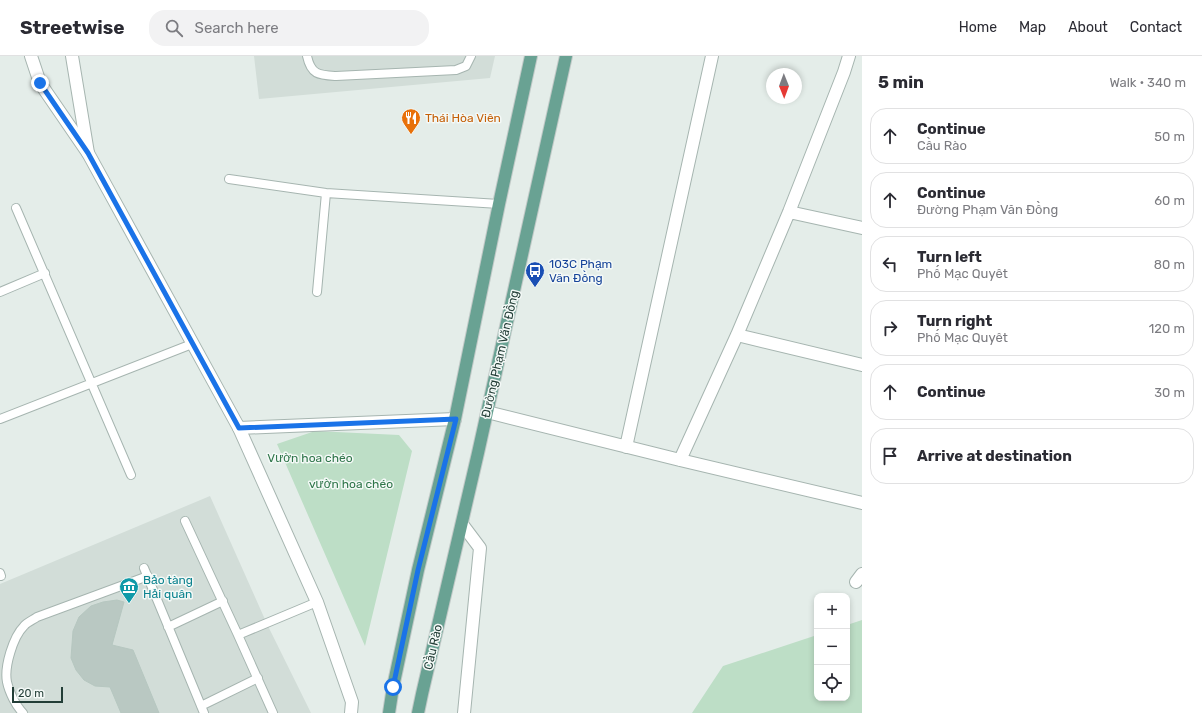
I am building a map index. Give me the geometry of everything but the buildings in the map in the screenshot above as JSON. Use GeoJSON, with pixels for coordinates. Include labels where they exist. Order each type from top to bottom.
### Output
{"type":"FeatureCollection","features":[{"type":"Feature","properties":{"kind":"main road"},"geometry":{"type":"LineString","coordinates":[[389,713],[393,687],[418,570],[456,419],[499,204],[531,56]]}},
{"type":"Feature","properties":{"kind":"main road","name":"Đường Phạm Văn Đồng"},"geometry":{"type":"LineString","coordinates":[[448,581],[566,56]]}},
{"type":"Feature","properties":{"kind":"main road","name":"Cầu Rào"},"geometry":{"type":"LineString","coordinates":[[418,713],[448,581]]}},
{"type":"Feature","properties":{"kind":"street"},"geometry":{"type":"LineString","coordinates":[[31,56],[40,83],[88,153],[239,428],[317,602],[352,702],[351,713]]}},
{"type":"Feature","properties":{"kind":"street"},"geometry":{"type":"LineString","coordinates":[[72,56],[88,153]]}},
{"type":"Feature","properties":{"kind":"street"},"geometry":{"type":"LineString","coordinates":[[626,446],[712,56]]}},
{"type":"Feature","properties":{"kind":"street"},"geometry":{"type":"LineString","coordinates":[[680,460],[737,335],[789,212],[849,56]]}},
{"type":"Feature","properties":{"kind":"street"},"geometry":{"type":"LineString","coordinates":[[789,212],[862,228]]}},
{"type":"Feature","properties":{"kind":"street"},"geometry":{"type":"LineString","coordinates":[[737,335],[862,365]]}},
{"type":"Feature","properties":{"kind":"street"},"geometry":{"type":"LineString","coordinates":[[487,412],[862,503]]}},
{"type":"Feature","properties":{"kind":"street"},"geometry":{"type":"LineString","coordinates":[[239,428],[456,419]]}},
{"type":"Feature","properties":{"kind":"street"},"geometry":{"type":"LineString","coordinates":[[462,524],[480,548],[464,713]]}},
{"type":"Feature","properties":{"kind":"lane"},"geometry":{"type":"LineString","coordinates":[[307,56],[310,68],[317,74],[336,76],[456,70],[466,66],[471,56]]}},
{"type":"Feature","properties":{"kind":"lane"},"geometry":{"type":"LineString","coordinates":[[229,178],[326,193],[499,204]]}},
{"type":"Feature","properties":{"kind":"lane"},"geometry":{"type":"LineString","coordinates":[[317,292],[326,193]]}},
{"type":"Feature","properties":{"kind":"lane"},"geometry":{"type":"LineString","coordinates":[[16,208],[131,476]]}},
{"type":"Feature","properties":{"kind":"lane"},"geometry":{"type":"LineString","coordinates":[[0,292],[45,273]]}},
{"type":"Feature","properties":{"kind":"lane"},"geometry":{"type":"LineString","coordinates":[[0,419],[192,344]]}},
{"type":"Feature","properties":{"kind":"lane"},"geometry":{"type":"LineString","coordinates":[[185,521],[273,713]]}},
{"type":"Feature","properties":{"kind":"lane"},"geometry":{"type":"LineString","coordinates":[[144,568],[202,709],[258,678]]}},
{"type":"Feature","properties":{"kind":"lane"},"geometry":{"type":"LineString","coordinates":[[23,713],[16,706],[7,682],[8,662],[13,643],[23,626],[37,617],[148,576]]}},
{"type":"Feature","properties":{"kind":"lane"},"geometry":{"type":"LineString","coordinates":[[168,627],[223,602]]}},
{"type":"Feature","properties":{"kind":"lane"},"geometry":{"type":"LineString","coordinates":[[238,635],[317,602]]}},
{"type":"Feature","properties":{"kind":"shaded area"},"geometry":{"type":"Polygon","coordinates":[[[254,56],[495,56],[490,78],[259,99],[254,56]]]}},
{"type":"Feature","properties":{"kind":"shaded area","name":"Bảo tàng Hải quân"},"geometry":{"type":"Polygon","coordinates":[[[210,496],[267,624],[311,713],[0,713],[0,584],[210,496]]]}},
{"type":"Feature","properties":{"kind":"green space","name":"Vườn hoa chéo"},"geometry":{"type":"Polygon","coordinates":[[[315,431],[399,435],[412,451],[365,646],[277,444],[315,431]]]}},
{"type":"Feature","properties":{"kind":"green space"},"geometry":{"type":"Polygon","coordinates":[[[862,620],[862,713],[692,713],[723,666],[814,636],[814,701],[850,701],[850,624],[862,620]]]}},
{"type":"Feature","properties":{"kind":"place","name":"Thái Hòa Viên"},"geometry":{"type":"Point","coordinates":[411,135]}},
{"type":"Feature","properties":{"kind":"place","name":"103C Phạm Văn Đồng"},"geometry":{"type":"Point","coordinates":[535,288]}},
{"type":"Feature","properties":{"kind":"place","name":"Bảo tàng Hải quân"},"geometry":{"type":"Point","coordinates":[129,604]}},
{"type":"Feature","properties":{"kind":"route"},"geometry":{"type":"LineString","coordinates":[[40,83],[88,153],[239,428],[456,419],[418,570],[393,687]]}},
{"type":"Feature","properties":{"kind":"park label","name":"vườn hoa chéo"},"geometry":{"type":"Point","coordinates":[351,484]}}]}
